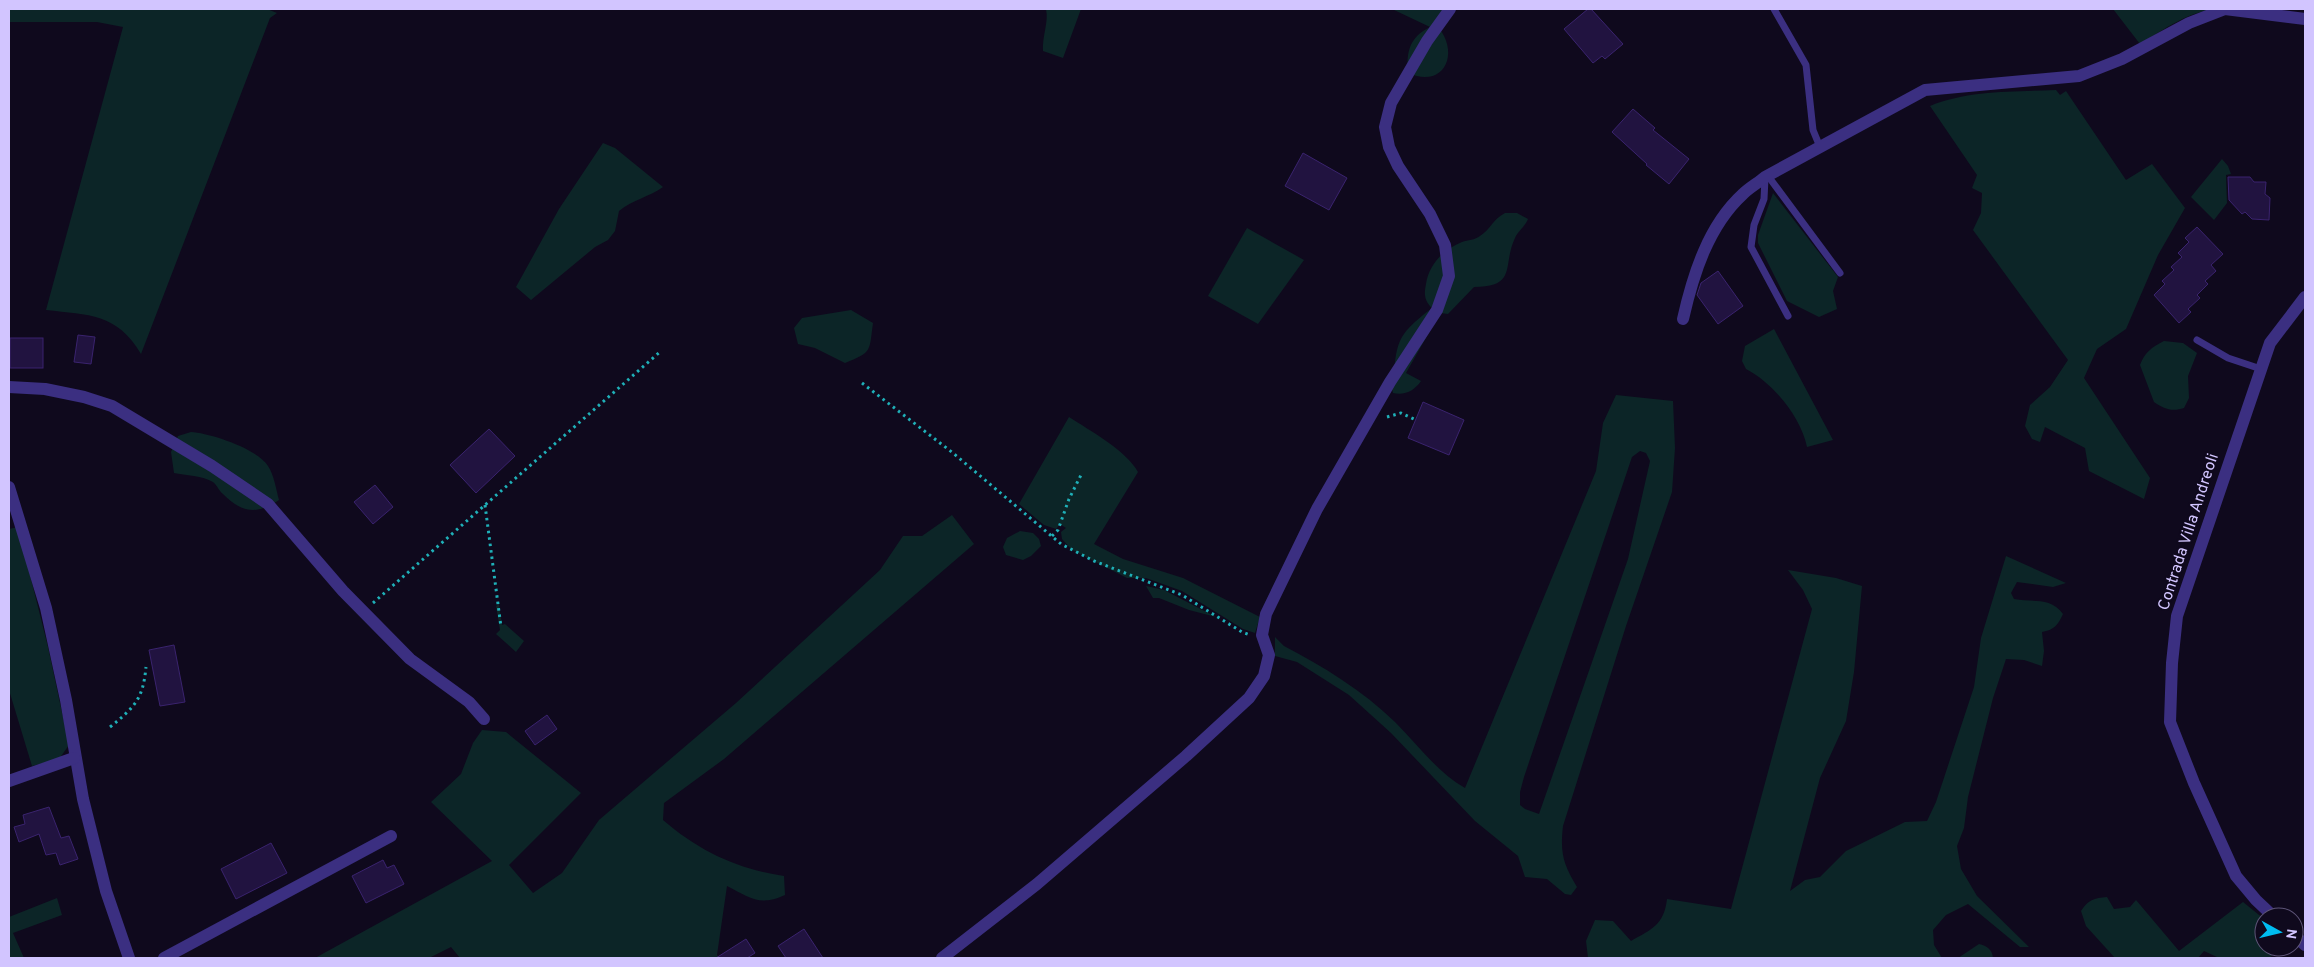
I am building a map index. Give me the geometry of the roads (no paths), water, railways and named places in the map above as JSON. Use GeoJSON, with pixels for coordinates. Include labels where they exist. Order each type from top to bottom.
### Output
{"type":"FeatureCollection","features":[{"type":"Feature","properties":{"kind":"street"},"geometry":{"type":"LineString","coordinates":[[942,958],[1037,884],[1186,756],[1249,698],[1264,676],[1269,655],[1263,638],[1266,614],[1317,509],[1390,382],[1437,310],[1449,276],[1445,245],[1430,214],[1398,166],[1389,147],[1385,127],[1391,103],[1427,41],[1450,9]]}},
{"type":"Feature","properties":{"kind":"street"},"geometry":{"type":"LineString","coordinates":[[1683,319],[1696,272],[1718,224],[1742,194],[1766,177],[1925,90],[2079,76],[2122,60],[2190,23],[2225,9],[2305,19]]}},
{"type":"Feature","properties":{"kind":"street","name":"Contrada Villa Andreoli"},"geometry":{"type":"LineString","coordinates":[[2263,907],[2236,876],[2194,784],[2170,722],[2172,663],[2177,616],[2270,343],[2305,297]]}},
{"type":"Feature","properties":{"kind":"street"},"geometry":{"type":"LineString","coordinates":[[9,387],[45,390],[84,397],[112,406],[212,466],[268,504],[342,591],[410,659],[469,702],[484,719]]}},
{"type":"Feature","properties":{"kind":"street"},"geometry":{"type":"LineString","coordinates":[[9,488],[46,608],[66,700],[74,758],[106,891],[129,958]]}},
{"type":"Feature","properties":{"kind":"street"},"geometry":{"type":"LineString","coordinates":[[9,781],[74,758]]}},
{"type":"Feature","properties":{"kind":"street"},"geometry":{"type":"LineString","coordinates":[[164,958],[391,836]]}},
{"type":"Feature","properties":{"kind":"lane"},"geometry":{"type":"LineString","coordinates":[[1774,9],[1806,65],[1813,130],[1820,147]]}},
{"type":"Feature","properties":{"kind":"lane"},"geometry":{"type":"LineString","coordinates":[[1766,177],[1840,273]]}},
{"type":"Feature","properties":{"kind":"lane"},"geometry":{"type":"LineString","coordinates":[[1766,177],[1764,199],[1754,225],[1751,247],[1788,316]]}},
{"type":"Feature","properties":{"kind":"lane"},"geometry":{"type":"LineString","coordinates":[[2197,340],[2228,358],[2261,369]]}}]}
